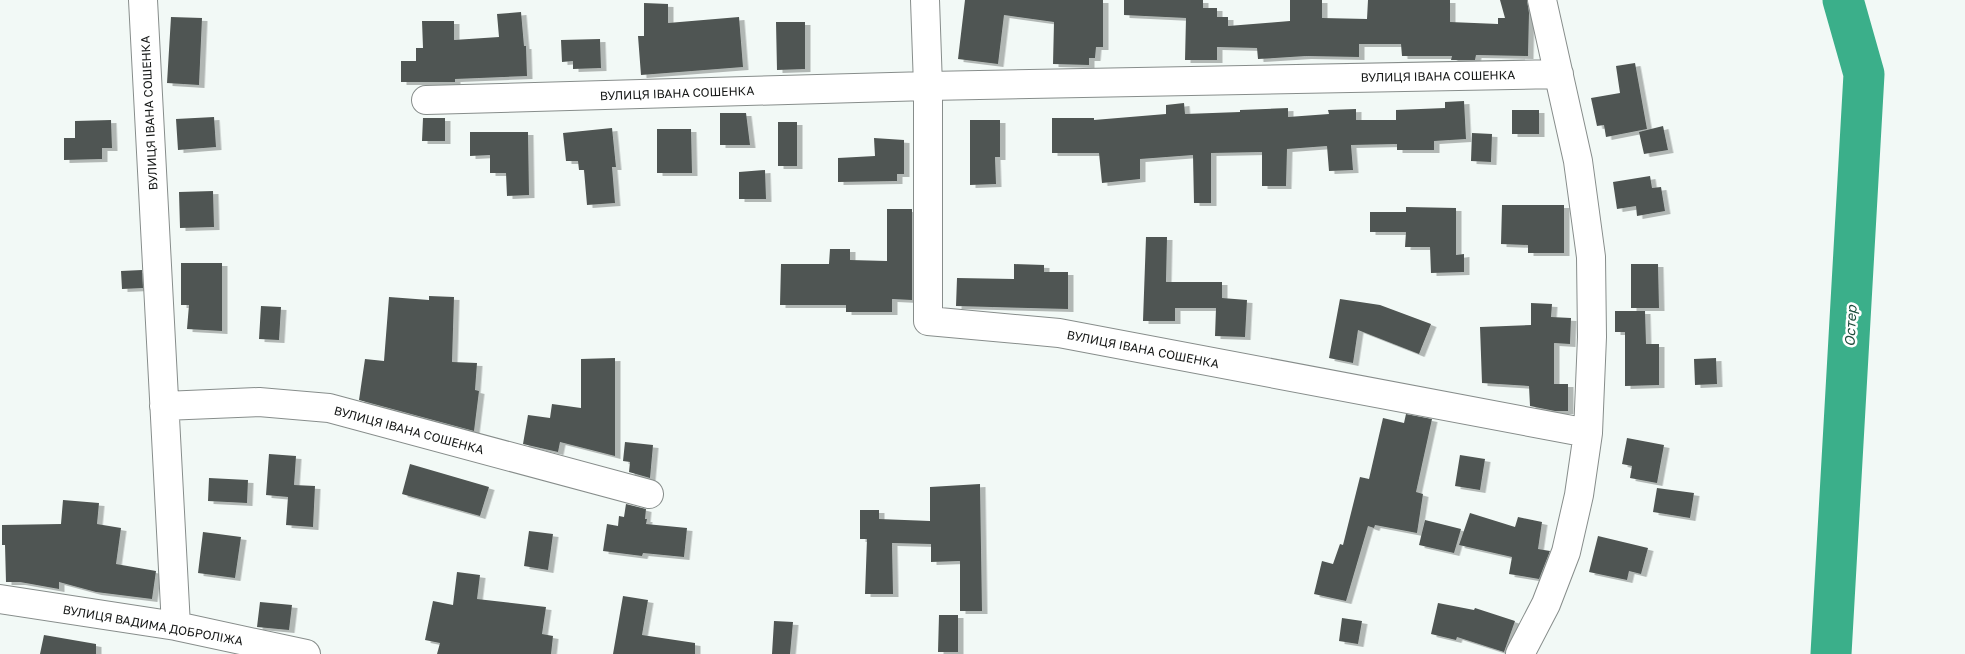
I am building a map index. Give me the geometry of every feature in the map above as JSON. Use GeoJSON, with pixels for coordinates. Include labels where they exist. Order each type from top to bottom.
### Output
{"type":"FeatureCollection","features":[{"type":"Feature","properties":{"kind":"street","name":"ВУЛИЦЯ ІВАНА СОШЕНКА"},"geometry":{"type":"LineString","coordinates":[[143,0],[176,626]]}},
{"type":"Feature","properties":{"kind":"street","name":"ВУЛИЦЯ ІВАНА СОШЕНКА"},"geometry":{"type":"LineString","coordinates":[[925,0],[928,86],[928,321],[1059,333],[1588,433]]}},
{"type":"Feature","properties":{"kind":"street"},"geometry":{"type":"LineString","coordinates":[[1520,654],[1546,604],[1566,552],[1579,495],[1588,433],[1592,336],[1591,257],[1578,162],[1542,0]]}},
{"type":"Feature","properties":{"kind":"street","name":"ВУЛИЦЯ ІВАНА СОШЕНКА"},"geometry":{"type":"LineString","coordinates":[[426,100],[928,86],[1559,74]]}},
{"type":"Feature","properties":{"kind":"street","name":"ВУЛИЦЯ ІВАНА СОШЕНКА"},"geometry":{"type":"LineString","coordinates":[[164,406],[258,402],[329,408],[649,494]]}},
{"type":"Feature","properties":{"kind":"street","name":"ВУЛИЦЯ ВАДИМА ДОБРОЛІЖА"},"geometry":{"type":"LineString","coordinates":[[0,599],[176,626],[275,651],[306,654]]}},
{"type":"Feature","properties":{"kind":"building"},"geometry":{"type":"Polygon","coordinates":[[[965,0],[1103,0],[1103,47],[1096,47],[1095,58],[1089,58],[1089,65],[1053,64],[1054,22],[1004,15],[998,64],[958,59],[965,0]]]}},
{"type":"Feature","properties":{"kind":"building"},"geometry":{"type":"Polygon","coordinates":[[[1124,0],[1203,0],[1203,8],[1217,8],[1217,17],[1228,17],[1228,26],[1290,21],[1290,0],[1322,0],[1322,18],[1367,19],[1368,0],[1450,0],[1450,22],[1498,24],[1498,18],[1505,18],[1500,0],[1527,0],[1529,13],[1528,56],[1476,55],[1475,60],[1451,60],[1452,56],[1402,56],[1401,44],[1359,44],[1359,57],[1306,56],[1258,59],[1257,48],[1217,47],[1217,60],[1185,60],[1186,18],[1124,15],[1124,0]]]}},
{"type":"Feature","properties":{"kind":"building"},"geometry":{"type":"Polygon","coordinates":[[[644,3],[668,4],[668,23],[739,17],[743,67],[641,75],[638,36],[644,36],[644,3]]]}},
{"type":"Feature","properties":{"kind":"building"},"geometry":{"type":"Polygon","coordinates":[[[521,12],[524,46],[526,46],[527,76],[455,79],[455,82],[401,82],[401,61],[416,61],[416,48],[423,48],[422,21],[454,21],[454,40],[499,37],[497,14],[521,12]]]}},
{"type":"Feature","properties":{"kind":"building"},"geometry":{"type":"Polygon","coordinates":[[[171,17],[202,18],[199,85],[167,83],[171,17]]]}},
{"type":"Feature","properties":{"kind":"building"},"geometry":{"type":"Polygon","coordinates":[[[776,22],[805,22],[805,69],[777,70],[776,22]]]}},
{"type":"Feature","properties":{"kind":"building"},"geometry":{"type":"Polygon","coordinates":[[[600,39],[601,68],[573,69],[573,61],[562,62],[561,40],[600,39]]]}},
{"type":"Feature","properties":{"kind":"building"},"geometry":{"type":"Polygon","coordinates":[[[1635,63],[1647,129],[1606,137],[1604,125],[1597,126],[1591,98],[1620,93],[1616,66],[1635,63]]]}},
{"type":"Feature","properties":{"kind":"building"},"geometry":{"type":"Polygon","coordinates":[[[1464,101],[1466,139],[1434,141],[1434,150],[1397,150],[1397,144],[1351,145],[1353,170],[1329,171],[1327,146],[1287,149],[1286,186],[1262,186],[1262,152],[1211,153],[1211,203],[1194,203],[1193,155],[1140,159],[1140,179],[1102,183],[1099,153],[1052,153],[1052,118],[1094,118],[1094,120],[1166,114],[1166,105],[1184,103],[1185,114],[1288,108],[1288,117],[1329,114],[1328,110],[1356,109],[1356,120],[1396,120],[1396,110],[1445,108],[1445,102],[1464,101]]]}},
{"type":"Feature","properties":{"kind":"building"},"geometry":{"type":"Polygon","coordinates":[[[1512,110],[1539,110],[1539,134],[1512,134],[1512,110]]]}},
{"type":"Feature","properties":{"kind":"building"},"geometry":{"type":"Polygon","coordinates":[[[720,113],[746,113],[750,145],[720,145],[720,113]]]}},
{"type":"Feature","properties":{"kind":"building"},"geometry":{"type":"Polygon","coordinates":[[[214,117],[216,147],[178,150],[176,119],[214,117]]]}},
{"type":"Feature","properties":{"kind":"building"},"geometry":{"type":"Polygon","coordinates":[[[423,118],[445,118],[445,141],[422,141],[423,118]]]}},
{"type":"Feature","properties":{"kind":"building"},"geometry":{"type":"Polygon","coordinates":[[[111,120],[112,148],[102,148],[102,159],[64,160],[64,138],[75,138],[75,121],[111,120]]]}},
{"type":"Feature","properties":{"kind":"building"},"geometry":{"type":"Polygon","coordinates":[[[970,120],[1000,120],[1000,157],[995,157],[996,184],[970,185],[970,120]]]}},
{"type":"Feature","properties":{"kind":"building"},"geometry":{"type":"Polygon","coordinates":[[[778,122],[797,122],[797,166],[778,166],[778,122]]]}},
{"type":"Feature","properties":{"kind":"building"},"geometry":{"type":"Polygon","coordinates":[[[1663,126],[1668,150],[1644,154],[1639,132],[1663,126]]]}},
{"type":"Feature","properties":{"kind":"building"},"geometry":{"type":"Polygon","coordinates":[[[612,128],[616,167],[612,167],[615,203],[587,205],[584,170],[579,170],[578,161],[566,161],[563,133],[612,128]]]}},
{"type":"Feature","properties":{"kind":"building"},"geometry":{"type":"Polygon","coordinates":[[[657,129],[691,129],[692,173],[657,173],[657,129]]]}},
{"type":"Feature","properties":{"kind":"building"},"geometry":{"type":"Polygon","coordinates":[[[470,132],[528,132],[529,195],[507,196],[506,173],[490,173],[490,155],[470,156],[470,132]]]}},
{"type":"Feature","properties":{"kind":"building"},"geometry":{"type":"Polygon","coordinates":[[[1472,133],[1492,134],[1491,162],[1471,161],[1472,133]]]}},
{"type":"Feature","properties":{"kind":"building"},"geometry":{"type":"Polygon","coordinates":[[[874,138],[904,140],[904,174],[897,174],[897,181],[838,182],[838,158],[875,156],[874,138]]]}},
{"type":"Feature","properties":{"kind":"building"},"geometry":{"type":"Polygon","coordinates":[[[765,170],[766,199],[739,199],[739,172],[765,170]]]}},
{"type":"Feature","properties":{"kind":"building"},"geometry":{"type":"Polygon","coordinates":[[[1650,176],[1652,188],[1661,187],[1665,211],[1637,216],[1636,206],[1617,209],[1613,182],[1650,176]]]}},
{"type":"Feature","properties":{"kind":"building"},"geometry":{"type":"Polygon","coordinates":[[[213,191],[214,227],[180,228],[179,192],[213,191]]]}},
{"type":"Feature","properties":{"kind":"building"},"geometry":{"type":"Polygon","coordinates":[[[1502,205],[1564,205],[1564,253],[1528,253],[1528,245],[1501,244],[1502,205]]]}},
{"type":"Feature","properties":{"kind":"building"},"geometry":{"type":"Polygon","coordinates":[[[1406,207],[1456,208],[1456,255],[1464,254],[1464,272],[1431,273],[1430,247],[1405,247],[1406,232],[1370,232],[1370,212],[1406,212],[1406,207]]]}},
{"type":"Feature","properties":{"kind":"building"},"geometry":{"type":"Polygon","coordinates":[[[887,209],[912,209],[912,300],[892,299],[892,312],[846,312],[846,305],[780,305],[781,264],[829,264],[830,249],[850,249],[850,260],[887,261],[887,209]]]}},
{"type":"Feature","properties":{"kind":"building"},"geometry":{"type":"Polygon","coordinates":[[[1146,237],[1167,237],[1166,282],[1222,282],[1222,298],[1247,300],[1245,337],[1215,336],[1216,308],[1175,308],[1175,321],[1143,321],[1146,237]]]}},
{"type":"Feature","properties":{"kind":"building"},"geometry":{"type":"Polygon","coordinates":[[[181,263],[222,263],[222,331],[187,329],[189,305],[181,305],[181,263]]]}},
{"type":"Feature","properties":{"kind":"building"},"geometry":{"type":"Polygon","coordinates":[[[1014,264],[1044,265],[1044,272],[1068,272],[1068,309],[956,306],[957,278],[1014,279],[1014,264]]]}},
{"type":"Feature","properties":{"kind":"building"},"geometry":{"type":"Polygon","coordinates":[[[1631,264],[1658,264],[1659,308],[1631,308],[1631,264]]]}},
{"type":"Feature","properties":{"kind":"building"},"geometry":{"type":"Polygon","coordinates":[[[142,270],[143,288],[122,289],[121,271],[142,270]]]}},
{"type":"Feature","properties":{"kind":"building"},"geometry":{"type":"Polygon","coordinates":[[[429,296],[454,297],[452,362],[477,363],[475,390],[479,391],[474,431],[359,400],[365,359],[384,361],[389,297],[429,300],[429,296]]]}},
{"type":"Feature","properties":{"kind":"building"},"geometry":{"type":"Polygon","coordinates":[[[1340,299],[1380,305],[1431,324],[1419,354],[1358,330],[1353,363],[1329,358],[1340,299]]]}},
{"type":"Feature","properties":{"kind":"building"},"geometry":{"type":"Polygon","coordinates":[[[1531,303],[1552,304],[1551,317],[1571,318],[1570,344],[1554,343],[1554,384],[1568,384],[1568,411],[1555,411],[1530,406],[1529,386],[1482,383],[1480,327],[1531,325],[1531,303]]]}},
{"type":"Feature","properties":{"kind":"building"},"geometry":{"type":"Polygon","coordinates":[[[261,306],[281,307],[279,340],[259,339],[261,306]]]}},
{"type":"Feature","properties":{"kind":"building"},"geometry":{"type":"Polygon","coordinates":[[[1615,311],[1645,311],[1646,344],[1659,344],[1659,385],[1625,386],[1625,332],[1615,332],[1615,311]]]}},
{"type":"Feature","properties":{"kind":"building"},"geometry":{"type":"Polygon","coordinates":[[[615,358],[615,456],[560,442],[558,452],[523,444],[528,415],[550,418],[552,404],[581,408],[581,359],[615,358]]]}},
{"type":"Feature","properties":{"kind":"building"},"geometry":{"type":"Polygon","coordinates":[[[1716,358],[1717,384],[1695,385],[1694,359],[1716,358]]]}},
{"type":"Feature","properties":{"kind":"building"},"geometry":{"type":"Polygon","coordinates":[[[1406,414],[1432,419],[1416,492],[1423,494],[1417,533],[1375,525],[1374,528],[1368,526],[1346,601],[1314,594],[1322,561],[1333,564],[1340,544],[1343,545],[1360,477],[1369,479],[1383,418],[1404,423],[1406,414]]]}},
{"type":"Feature","properties":{"kind":"building"},"geometry":{"type":"Polygon","coordinates":[[[1627,438],[1664,445],[1657,483],[1630,478],[1632,466],[1622,464],[1627,438]]]}},
{"type":"Feature","properties":{"kind":"building"},"geometry":{"type":"Polygon","coordinates":[[[625,442],[653,445],[650,478],[629,472],[630,462],[623,461],[625,442]]]}},
{"type":"Feature","properties":{"kind":"building"},"geometry":{"type":"Polygon","coordinates":[[[269,454],[296,456],[294,485],[315,486],[313,527],[286,525],[288,497],[266,495],[269,454]]]}},
{"type":"Feature","properties":{"kind":"building"},"geometry":{"type":"Polygon","coordinates":[[[1460,455],[1485,459],[1480,490],[1455,486],[1460,455]]]}},
{"type":"Feature","properties":{"kind":"building"},"geometry":{"type":"Polygon","coordinates":[[[410,464],[489,487],[480,516],[402,494],[410,464]]]}},
{"type":"Feature","properties":{"kind":"building"},"geometry":{"type":"Polygon","coordinates":[[[209,478],[248,480],[247,503],[208,501],[209,478]]]}},
{"type":"Feature","properties":{"kind":"building"},"geometry":{"type":"Polygon","coordinates":[[[980,484],[982,611],[960,611],[960,561],[931,562],[931,544],[892,543],[893,594],[865,594],[867,539],[860,539],[860,510],[879,510],[879,519],[930,521],[930,487],[980,484]]]}},
{"type":"Feature","properties":{"kind":"building"},"geometry":{"type":"Polygon","coordinates":[[[1657,488],[1694,493],[1690,518],[1653,512],[1657,488]]]}},
{"type":"Feature","properties":{"kind":"building"},"geometry":{"type":"Polygon","coordinates":[[[63,500],[99,503],[97,524],[121,528],[116,564],[156,571],[152,599],[96,592],[59,582],[59,589],[20,582],[6,582],[5,545],[2,545],[2,525],[61,524],[63,500]]]}},
{"type":"Feature","properties":{"kind":"building"},"geometry":{"type":"Polygon","coordinates":[[[626,504],[646,509],[646,524],[687,528],[684,557],[643,553],[642,556],[603,551],[607,524],[618,526],[619,516],[624,517],[626,504]]]}},
{"type":"Feature","properties":{"kind":"building"},"geometry":{"type":"Polygon","coordinates":[[[1470,513],[1515,527],[1518,517],[1542,522],[1538,549],[1550,551],[1539,579],[1509,574],[1512,557],[1459,545],[1470,513]]]}},
{"type":"Feature","properties":{"kind":"building"},"geometry":{"type":"Polygon","coordinates":[[[1425,520],[1461,529],[1454,553],[1419,545],[1425,520]]]}},
{"type":"Feature","properties":{"kind":"building"},"geometry":{"type":"Polygon","coordinates":[[[529,531],[553,534],[548,570],[524,566],[529,531]]]}},
{"type":"Feature","properties":{"kind":"building"},"geometry":{"type":"Polygon","coordinates":[[[203,532],[241,537],[235,578],[198,573],[203,532]]]}},
{"type":"Feature","properties":{"kind":"building"},"geometry":{"type":"Polygon","coordinates":[[[1598,536],[1648,548],[1641,574],[1629,571],[1627,580],[1589,572],[1598,536]]]}},
{"type":"Feature","properties":{"kind":"building"},"geometry":{"type":"Polygon","coordinates":[[[457,572],[480,575],[477,599],[546,607],[542,634],[553,636],[551,654],[437,654],[440,643],[425,640],[433,601],[453,605],[457,572]]]}},
{"type":"Feature","properties":{"kind":"building"},"geometry":{"type":"Polygon","coordinates":[[[623,596],[648,600],[642,635],[695,643],[695,654],[613,654],[623,596]]]}},
{"type":"Feature","properties":{"kind":"building"},"geometry":{"type":"Polygon","coordinates":[[[260,602],[292,605],[289,630],[257,627],[260,602]]]}},
{"type":"Feature","properties":{"kind":"building"},"geometry":{"type":"Polygon","coordinates":[[[1438,603],[1474,610],[1475,608],[1515,621],[1504,652],[1457,637],[1456,640],[1431,634],[1438,603]]]}},
{"type":"Feature","properties":{"kind":"building"},"geometry":{"type":"Polygon","coordinates":[[[939,615],[958,615],[958,652],[938,652],[939,615]]]}},
{"type":"Feature","properties":{"kind":"building"},"geometry":{"type":"Polygon","coordinates":[[[1342,618],[1362,621],[1358,644],[1339,641],[1342,618]]]}},
{"type":"Feature","properties":{"kind":"building"},"geometry":{"type":"Polygon","coordinates":[[[774,621],[793,622],[790,654],[772,654],[774,621]]]}},
{"type":"Feature","properties":{"kind":"building"},"geometry":{"type":"Polygon","coordinates":[[[44,635],[96,644],[96,654],[40,654],[44,635]]]}},
{"type":"Feature","properties":{"kind":"waterway","name":"Остер"},"geometry":{"type":"LineString","coordinates":[[1831,654],[1864,74],[1843,0]]}}]}
